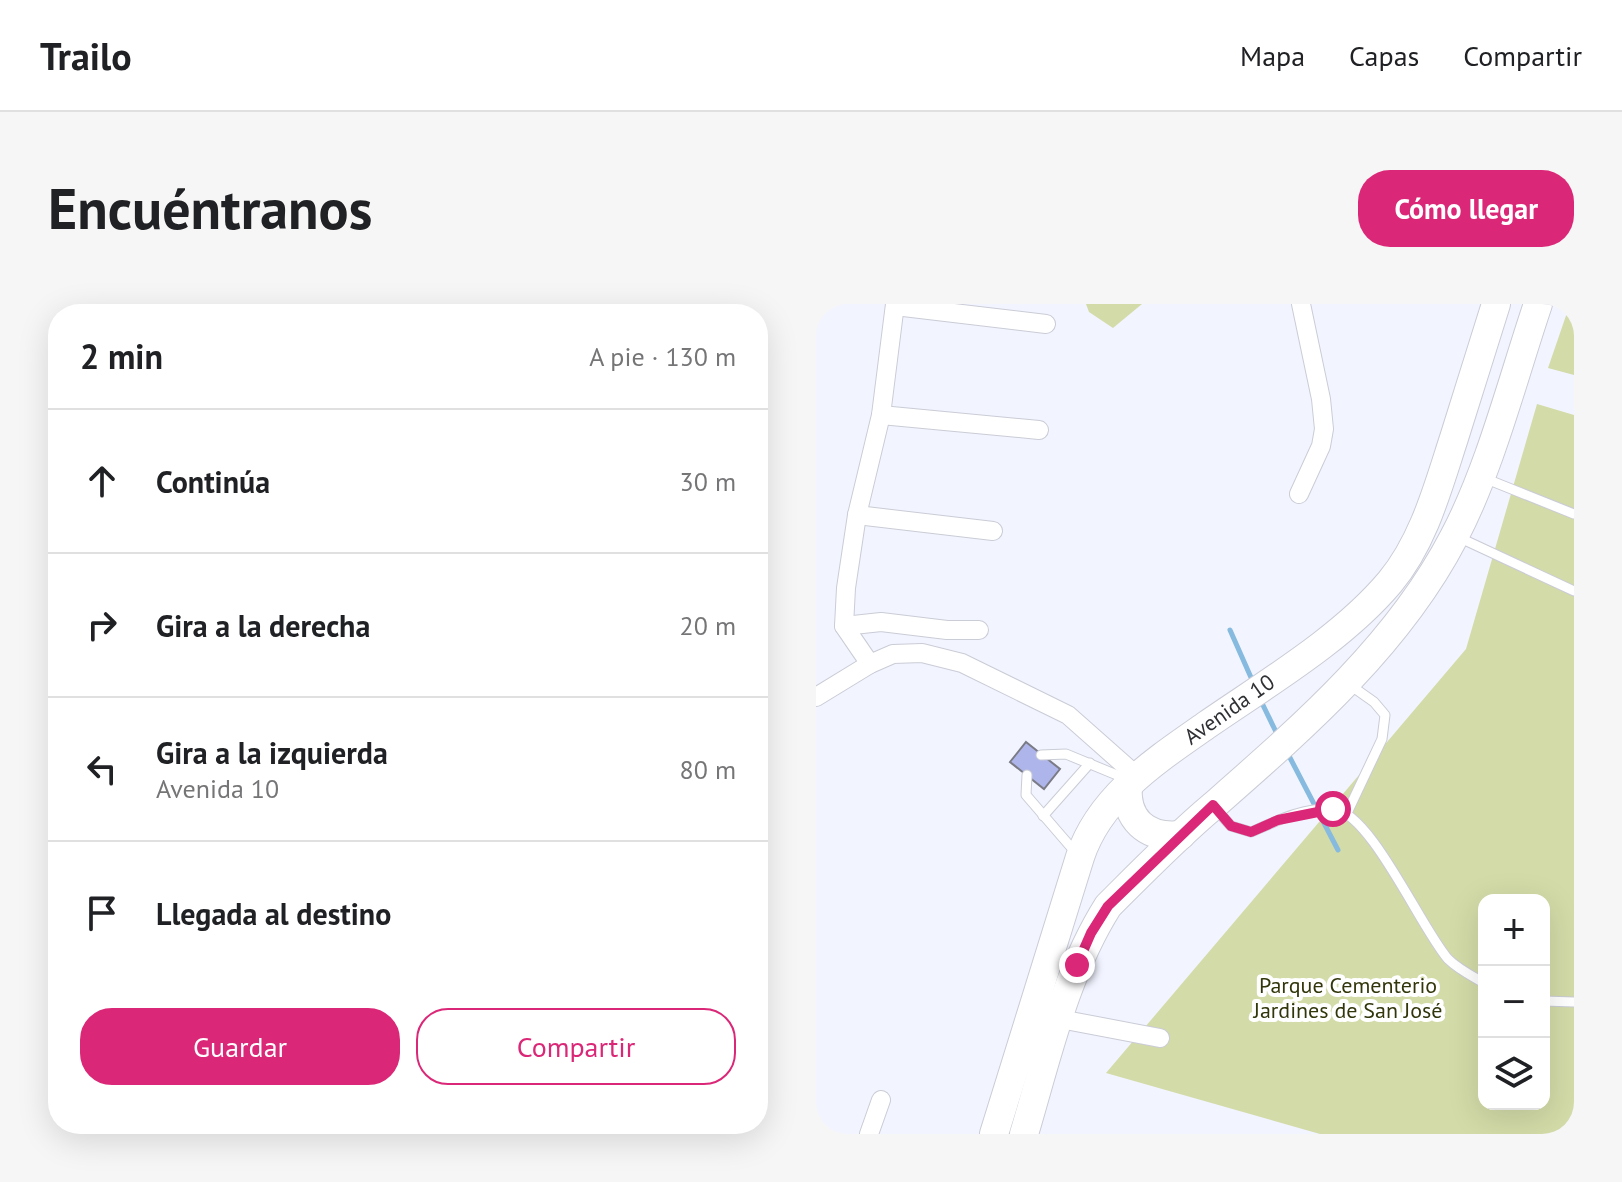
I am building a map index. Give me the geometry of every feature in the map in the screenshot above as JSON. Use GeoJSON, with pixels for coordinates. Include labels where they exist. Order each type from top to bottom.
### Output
{"type":"FeatureCollection","features":[{"type":"Feature","properties":{"kind":"main road","name":"Avenida 10"},"geometry":{"type":"LineString","coordinates":[[994,1134],[1080,857],[1093,826],[1133,781],[1165,754],[1300,659],[1370,603],[1406,559],[1435,496],[1496,304]]}},
{"type":"Feature","properties":{"kind":"main road"},"geometry":{"type":"LineString","coordinates":[[1024,1134],[1077,965],[1091,933],[1108,906],[1347,683],[1428,583],[1455,536],[1480,477],[1538,304]]}},
{"type":"Feature","properties":{"kind":"main road"},"geometry":{"type":"LineString","coordinates":[[1133,781],[1126,800],[1130,814],[1139,826],[1152,834],[1166,837],[1181,835]]}},
{"type":"Feature","properties":{"kind":"street"},"geometry":{"type":"LineString","coordinates":[[1299,494],[1316,457],[1324,429],[1321,399],[1301,304]]}},
{"type":"Feature","properties":{"kind":"street"},"geometry":{"type":"LineString","coordinates":[[870,664],[844,626],[846,588],[857,515],[881,415],[895,305],[1046,324]]}},
{"type":"Feature","properties":{"kind":"street"},"geometry":{"type":"LineString","coordinates":[[881,415],[1039,430]]}},
{"type":"Feature","properties":{"kind":"street"},"geometry":{"type":"LineString","coordinates":[[857,515],[993,531]]}},
{"type":"Feature","properties":{"kind":"street"},"geometry":{"type":"LineString","coordinates":[[844,626],[881,622],[947,630],[979,630]]}},
{"type":"Feature","properties":{"kind":"street"},"geometry":{"type":"LineString","coordinates":[[816,697],[870,664],[893,654],[922,653],[962,663],[1068,715],[1133,781]]}},
{"type":"Feature","properties":{"kind":"street"},"geometry":{"type":"LineString","coordinates":[[1060,1019],[1160,1038]]}},
{"type":"Feature","properties":{"kind":"street"},"geometry":{"type":"LineString","coordinates":[[869,1134],[881,1100]]}},
{"type":"Feature","properties":{"kind":"lane"},"geometry":{"type":"LineString","coordinates":[[1480,477],[1574,514]]}},
{"type":"Feature","properties":{"kind":"lane"},"geometry":{"type":"LineString","coordinates":[[1455,536],[1574,591]]}},
{"type":"Feature","properties":{"kind":"lane"},"geometry":{"type":"LineString","coordinates":[[1347,683],[1374,702],[1385,715],[1382,739],[1347,813]]}},
{"type":"Feature","properties":{"kind":"lane"},"geometry":{"type":"LineString","coordinates":[[1041,755],[1066,754],[1133,781]]}},
{"type":"Feature","properties":{"kind":"lane"},"geometry":{"type":"LineString","coordinates":[[1043,816],[1090,763]]}},
{"type":"Feature","properties":{"kind":"lane"},"geometry":{"type":"LineString","coordinates":[[1027,775],[1026,795],[1080,857]]}},
{"type":"Feature","properties":{"kind":"lane"},"geometry":{"type":"LineString","coordinates":[[1218,802],[1231,826],[1251,832],[1278,820],[1333,809],[1347,813],[1373,840],[1424,926],[1450,961],[1478,979]]}},
{"type":"Feature","properties":{"kind":"lane"},"geometry":{"type":"LineString","coordinates":[[1550,1001],[1574,1002]]}},
{"type":"Feature","properties":{"kind":"green space"},"geometry":{"type":"Polygon","coordinates":[[[1086,304],[1142,304],[1113,328],[1089,312],[1086,304]]]}},
{"type":"Feature","properties":{"kind":"green space"},"geometry":{"type":"Polygon","coordinates":[[[1570,304],[1574,304],[1574,375],[1548,368],[1570,304]]]}},
{"type":"Feature","properties":{"kind":"green space","name":"Parque Cementerio Jardines de San José"},"geometry":{"type":"Polygon","coordinates":[[[1537,404],[1574,415],[1574,1134],[1320,1134],[1106,1073],[1466,649],[1537,404]]]}},
{"type":"Feature","properties":{"kind":"building"},"geometry":{"type":"Polygon","coordinates":[[[1026,742],[1060,769],[1044,789],[1010,762],[1026,742]]]}},
{"type":"Feature","properties":{"kind":"waterway"},"geometry":{"type":"LineString","coordinates":[[1230,630],[1253,682]]}},
{"type":"Feature","properties":{"kind":"waterway"},"geometry":{"type":"LineString","coordinates":[[1260,699],[1278,736]]}},
{"type":"Feature","properties":{"kind":"waterway"},"geometry":{"type":"LineString","coordinates":[[1287,752],[1338,850]]}},
{"type":"Feature","properties":{"kind":"route"},"geometry":{"type":"LineString","coordinates":[[1077,965],[1091,933],[1108,906],[1213,805],[1231,826],[1251,832],[1278,820],[1333,809]]}}]}
